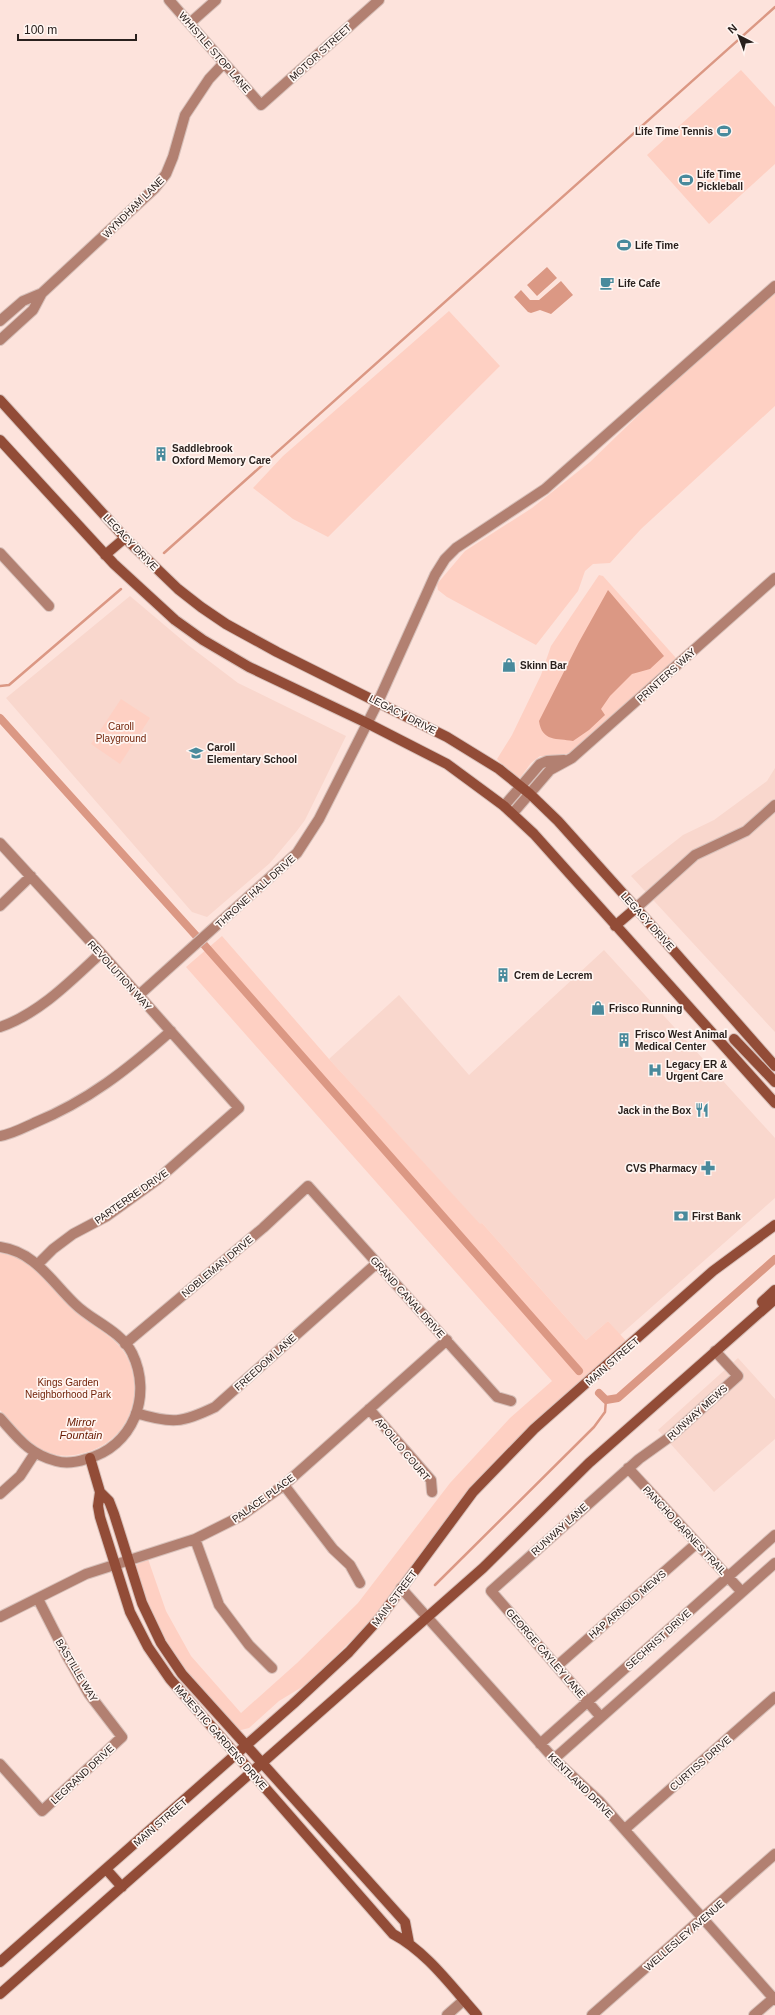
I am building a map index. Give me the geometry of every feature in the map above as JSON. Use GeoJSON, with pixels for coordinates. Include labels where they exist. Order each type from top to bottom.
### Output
{"type":"FeatureCollection","features":[{"type":"Feature","properties":{"kind":"main road","name":"LEGACY DRIVE"},"geometry":{"type":"LineString","coordinates":[[0,400],[125,538],[178,589],[226,624],[277,652],[378,702],[473,752],[530,794],[558,821],[775,1066]]}},
{"type":"Feature","properties":{"kind":"main road"},"geometry":{"type":"LineString","coordinates":[[0,440],[106,555],[144,593],[175,620],[203,640],[249,667],[447,764],[513,813],[534,834],[775,1103]]}},
{"type":"Feature","properties":{"kind":"main road"},"geometry":{"type":"LineString","coordinates":[[106,555],[125,538]]}},
{"type":"Feature","properties":{"kind":"main road"},"geometry":{"type":"LineString","coordinates":[[615,926],[636,908]]}},
{"type":"Feature","properties":{"kind":"main road"},"geometry":{"type":"LineString","coordinates":[[724,1046],[744,1030]]}},
{"type":"Feature","properties":{"kind":"main road"},"geometry":{"type":"LineString","coordinates":[[734,1039],[775,1082]]}},
{"type":"Feature","properties":{"kind":"main road","name":"MAIN STREET"},"geometry":{"type":"LineString","coordinates":[[0,1962],[247,1745],[349,1652],[379,1619],[473,1492],[534,1429],[713,1271],[775,1225]]}},
{"type":"Feature","properties":{"kind":"main road"},"geometry":{"type":"LineString","coordinates":[[750,1320],[763,1300],[775,1290]]}},
{"type":"Feature","properties":{"kind":"main road"},"geometry":{"type":"LineString","coordinates":[[0,1994],[483,1568],[589,1463],[775,1299]]}},
{"type":"Feature","properties":{"kind":"main road","name":"MAJESTIC GARDENS DRIVE"},"geometry":{"type":"LineString","coordinates":[[90,1458],[100,1492],[98,1506],[100,1517],[130,1612],[158,1663],[392,1934],[409,1943],[430,1963],[477,2015]]}},
{"type":"Feature","properties":{"kind":"main road","name":"MAJESTIC GARDENS DRIVE"},"geometry":{"type":"LineString","coordinates":[[100,1492],[109,1501],[130,1561],[142,1603],[161,1643],[182,1674],[405,1922],[409,1943]]}},
{"type":"Feature","properties":{"kind":"main road"},"geometry":{"type":"LineString","coordinates":[[335,1868],[347,1857]]}},
{"type":"Feature","properties":{"kind":"main road"},"geometry":{"type":"LineString","coordinates":[[106,1869],[122,1887]]}},
{"type":"Feature","properties":{"kind":"street","name":"WHISTLE STOP LANE"},"geometry":{"type":"LineString","coordinates":[[169,0],[262,105]]}},
{"type":"Feature","properties":{"kind":"street"},"geometry":{"type":"LineString","coordinates":[[190,23],[216,0]]}},
{"type":"Feature","properties":{"kind":"street","name":"MOTOR STREET"},"geometry":{"type":"LineString","coordinates":[[262,105],[379,0]]}},
{"type":"Feature","properties":{"kind":"street","name":"WYNDHAM LANE"},"geometry":{"type":"LineString","coordinates":[[0,340],[32,310],[42,293],[155,188],[166,174],[173,157],[185,115],[209,79],[224,63]]}},
{"type":"Feature","properties":{"kind":"street","name":"THRONE HALL DRIVE"},"geometry":{"type":"LineString","coordinates":[[139,995],[297,853],[319,819],[366,723],[378,702],[435,576],[445,559],[456,548],[545,490],[775,286]]}},
{"type":"Feature","properties":{"kind":"street","name":"WYNDHAM LANE"},"geometry":{"type":"LineString","coordinates":[[0,321],[22,301],[42,293]]}},
{"type":"Feature","properties":{"kind":"street"},"geometry":{"type":"LineString","coordinates":[[0,553],[49,606]]}},
{"type":"Feature","properties":{"kind":"street","name":"PRINTERS WAY"},"geometry":{"type":"LineString","coordinates":[[513,813],[550,770],[572,758],[775,578]]}},
{"type":"Feature","properties":{"kind":"street"},"geometry":{"type":"LineString","coordinates":[[504,806],[520,786],[542,763],[572,758]]}},
{"type":"Feature","properties":{"kind":"street"},"geometry":{"type":"LineString","coordinates":[[636,908],[696,855],[746,831],[775,805]]}},
{"type":"Feature","properties":{"kind":"street","name":"REVOLUTION WAY"},"geometry":{"type":"LineString","coordinates":[[0,843],[101,952],[239,1108]]}},
{"type":"Feature","properties":{"kind":"street"},"geometry":{"type":"LineString","coordinates":[[0,906],[31,876]]}},
{"type":"Feature","properties":{"kind":"street"},"geometry":{"type":"LineString","coordinates":[[0,1027],[36,1008],[66,986],[101,952]]}},
{"type":"Feature","properties":{"kind":"street"},"geometry":{"type":"LineString","coordinates":[[0,1136],[54,1115],[94,1093],[132,1066],[171,1031]]}},
{"type":"Feature","properties":{"kind":"street","name":"PARTERRE DRIVE"},"geometry":{"type":"LineString","coordinates":[[38,1264],[53,1249],[73,1234],[107,1216],[157,1180],[239,1108]]}},
{"type":"Feature","properties":{"kind":"street","name":"GRAND CANAL DRIVE"},"geometry":{"type":"LineString","coordinates":[[308,1186],[497,1397],[511,1401]]}},
{"type":"Feature","properties":{"kind":"street","name":"NOBLEMAN DRIVE"},"geometry":{"type":"LineString","coordinates":[[125,1344],[262,1228],[308,1186]]}},
{"type":"Feature","properties":{"kind":"street"},"geometry":{"type":"LineString","coordinates":[[0,1247],[18,1251],[38,1264],[76,1306],[125,1344],[131,1352],[137,1366],[141,1387],[132,1426],[124,1437],[102,1454],[90,1458],[66,1462],[57,1461],[35,1453],[25,1447],[0,1418]]}},
{"type":"Feature","properties":{"kind":"street","name":"FREEDOM LANE"},"geometry":{"type":"LineString","coordinates":[[136,1413],[172,1422],[192,1418],[215,1407],[377,1263]]}},
{"type":"Feature","properties":{"kind":"street","name":"PALACE PLACE"},"geometry":{"type":"LineString","coordinates":[[0,1617],[86,1574],[195,1539],[241,1516],[284,1485],[447,1340]]}},
{"type":"Feature","properties":{"kind":"street","name":"RUNWAY MEWS"},"geometry":{"type":"LineString","coordinates":[[628,1468],[671,1436],[738,1376],[715,1351]]}},
{"type":"Feature","properties":{"kind":"street","name":"APOLLO COURT"},"geometry":{"type":"LineString","coordinates":[[369,1409],[431,1480],[432,1492]]}},
{"type":"Feature","properties":{"kind":"street"},"geometry":{"type":"LineString","coordinates":[[0,1494],[20,1476],[35,1453]]}},
{"type":"Feature","properties":{"kind":"street","name":"PANCHO BARNES TRAIL"},"geometry":{"type":"LineString","coordinates":[[628,1468],[741,1591]]}},
{"type":"Feature","properties":{"kind":"street","name":"RUNWAY LANE"},"geometry":{"type":"LineString","coordinates":[[491,1591],[628,1468]]}},
{"type":"Feature","properties":{"kind":"street"},"geometry":{"type":"LineString","coordinates":[[284,1485],[332,1549],[350,1565],[360,1583]]}},
{"type":"Feature","properties":{"kind":"street","name":"SECHRIST DRIVE"},"geometry":{"type":"LineString","coordinates":[[540,1744],[775,1535]]}},
{"type":"Feature","properties":{"kind":"street"},"geometry":{"type":"LineString","coordinates":[[195,1539],[219,1605],[249,1645],[272,1668]]}},
{"type":"Feature","properties":{"kind":"street","name":"HAP ARNOLD MEWS"},"geometry":{"type":"LineString","coordinates":[[557,1666],[697,1543]]}},
{"type":"Feature","properties":{"kind":"street","name":"SECHRIST DRIVE"},"geometry":{"type":"LineString","coordinates":[[554,1759],[600,1716],[741,1591],[775,1563]]}},
{"type":"Feature","properties":{"kind":"street","name":"KENTLAND DRIVE"},"geometry":{"type":"LineString","coordinates":[[401,1588],[540,1744],[554,1759],[596,1797],[774,1998]]}},
{"type":"Feature","properties":{"kind":"street","name":"GEORGE CAYLEY LANE"},"geometry":{"type":"LineString","coordinates":[[491,1591],[600,1716]]}},
{"type":"Feature","properties":{"kind":"street","name":"BASTILLE WAY"},"geometry":{"type":"LineString","coordinates":[[38,1599],[67,1656],[89,1694],[122,1737]]}},
{"type":"Feature","properties":{"kind":"street","name":"CURTISS DRIVE"},"geometry":{"type":"LineString","coordinates":[[625,1829],[775,1697]]}},
{"type":"Feature","properties":{"kind":"street","name":"LEGRAND DRIVE"},"geometry":{"type":"LineString","coordinates":[[0,1764],[42,1811],[122,1737]]}},
{"type":"Feature","properties":{"kind":"street","name":"WELLESLEY AVENUE"},"geometry":{"type":"LineString","coordinates":[[592,2015],[775,1854]]}},
{"type":"Feature","properties":{"kind":"street"},"geometry":{"type":"LineString","coordinates":[[754,2015],[774,1998]]}},
{"type":"Feature","properties":{"kind":"street"},"geometry":{"type":"LineString","coordinates":[[447,2015],[464,2000]]}},
{"type":"Feature","properties":{"kind":"shaded area","name":"Caroll Elementary School"},"geometry":{"type":"Polygon","coordinates":[[[130,596],[188,645],[238,683],[346,736],[305,820],[296,832],[270,863],[207,917],[192,912],[6,698],[130,596]]]}},
{"type":"Feature","properties":{"kind":"shaded area"},"geometry":{"type":"Polygon","coordinates":[[[775,768],[775,1032],[631,876],[683,835],[714,820],[767,781],[775,768]]]}},
{"type":"Feature","properties":{"kind":"shaded area"},"geometry":{"type":"Polygon","coordinates":[[[604,950],[775,1138],[775,1198],[620,1335],[608,1321],[586,1340],[482,1223],[480,1225],[329,1059],[399,995],[469,1075],[604,950]]]}},
{"type":"Feature","properties":{"kind":"shaded area"},"geometry":{"type":"Polygon","coordinates":[[[738,1358],[775,1399],[775,1439],[714,1492],[658,1430],[738,1358]]]}},
{"type":"Feature","properties":{"kind":"green space","name":"Life Time Tennis"},"geometry":{"type":"Polygon","coordinates":[[[741,70],[775,107],[775,164],[709,224],[647,155],[741,70]]]}},
{"type":"Feature","properties":{"kind":"green space"},"geometry":{"type":"Polygon","coordinates":[[[775,283],[775,406],[641,529],[610,563],[593,564],[585,571],[578,591],[536,645],[447,597],[438,590],[437,584],[465,551],[532,508],[590,462],[775,283]]]}},
{"type":"Feature","properties":{"kind":"green space"},"geometry":{"type":"Polygon","coordinates":[[[449,311],[500,366],[328,537],[293,519],[253,488],[283,456],[449,311]]]}},
{"type":"Feature","properties":{"kind":"green space"},"geometry":{"type":"Polygon","coordinates":[[[599,575],[603,576],[676,658],[571,752],[556,757],[540,756],[531,763],[520,778],[512,775],[497,759],[512,735],[541,675],[551,646],[599,575]]]}},
{"type":"Feature","properties":{"kind":"green space","name":"Caroll Playground"},"geometry":{"type":"Polygon","coordinates":[[[121,699],[150,718],[120,764],[91,744],[121,699]]]}},
{"type":"Feature","properties":{"kind":"green space"},"geometry":{"type":"Polygon","coordinates":[[[222,936],[329,1059],[480,1224],[482,1223],[586,1340],[608,1321],[628,1343],[524,1435],[387,1602],[359,1633],[307,1684],[279,1701],[249,1728],[237,1731],[183,1666],[161,1631],[139,1578],[136,1565],[148,1559],[166,1611],[191,1656],[241,1713],[297,1663],[358,1603],[450,1483],[510,1418],[552,1381],[186,967],[222,936]]]}},
{"type":"Feature","properties":{"kind":"green space","name":"Kings Garden Neighborhood Park"},"geometry":{"type":"Polygon","coordinates":[[[0,1253],[22,1260],[31,1266],[46,1280],[68,1305],[108,1335],[122,1349],[127,1357],[133,1373],[133,1404],[128,1418],[120,1431],[109,1441],[95,1449],[70,1455],[55,1455],[41,1450],[29,1442],[0,1410],[0,1253]]]}},
{"type":"Feature","properties":{"kind":"water"},"geometry":{"type":"Polygon","coordinates":[[[547,267],[557,278],[537,296],[527,285],[547,267]]]}},
{"type":"Feature","properties":{"kind":"water"},"geometry":{"type":"Polygon","coordinates":[[[561,281],[573,295],[551,314],[540,310],[531,313],[528,312],[514,297],[521,290],[530,300],[539,300],[561,281]]]}},
{"type":"Feature","properties":{"kind":"water"},"geometry":{"type":"Polygon","coordinates":[[[608,590],[664,656],[650,669],[632,674],[610,696],[601,709],[605,715],[589,730],[573,741],[551,738],[543,733],[539,721],[579,642],[608,590]]]}},
{"type":"Feature","properties":{"kind":"water","name":"Mirror Fountain"},"geometry":{"type":"Polygon","coordinates":[[[81,1418],[89,1421],[92,1429],[89,1437],[81,1440],[73,1437],[70,1429],[73,1421],[81,1418]]]}},
{"type":"Feature","properties":{"kind":"waterway"},"geometry":{"type":"LineString","coordinates":[[164,553],[775,7]]}},
{"type":"Feature","properties":{"kind":"waterway"},"geometry":{"type":"LineString","coordinates":[[0,686],[9,685],[121,589]]}},
{"type":"Feature","properties":{"kind":"waterway"},"geometry":{"type":"LineString","coordinates":[[0,718],[199,939],[579,1371]]}},
{"type":"Feature","properties":{"kind":"waterway"},"geometry":{"type":"LineString","coordinates":[[599,1393],[606,1400],[618,1398],[775,1259]]}},
{"type":"Feature","properties":{"kind":"waterway"},"geometry":{"type":"LineString","coordinates":[[435,1585],[594,1427],[605,1412],[606,1400]]}},
{"type":"Feature","properties":{"kind":"place","name":"Life Time Tennis"},"geometry":{"type":"Point","coordinates":[724,131]}},
{"type":"Feature","properties":{"kind":"place","name":"Life Time Pickleball"},"geometry":{"type":"Point","coordinates":[686,180]}},
{"type":"Feature","properties":{"kind":"place","name":"Life Time"},"geometry":{"type":"Point","coordinates":[624,245]}},
{"type":"Feature","properties":{"kind":"place","name":"Life Cafe"},"geometry":{"type":"Point","coordinates":[607,283]}},
{"type":"Feature","properties":{"kind":"place","name":"Saddlebrook Oxford Memory Care"},"geometry":{"type":"Point","coordinates":[161,454]}},
{"type":"Feature","properties":{"kind":"place","name":"Skinn Bar"},"geometry":{"type":"Point","coordinates":[509,665]}},
{"type":"Feature","properties":{"kind":"place","name":"Caroll Elementary School"},"geometry":{"type":"Point","coordinates":[196,753]}},
{"type":"Feature","properties":{"kind":"place","name":"Crem de Lecrem"},"geometry":{"type":"Point","coordinates":[503,975]}},
{"type":"Feature","properties":{"kind":"place","name":"Frisco Running"},"geometry":{"type":"Point","coordinates":[598,1008]}},
{"type":"Feature","properties":{"kind":"place","name":"Frisco West Animal Medical Center"},"geometry":{"type":"Point","coordinates":[624,1040]}},
{"type":"Feature","properties":{"kind":"place","name":"Legacy ER & Urgent Care"},"geometry":{"type":"Point","coordinates":[655,1070]}},
{"type":"Feature","properties":{"kind":"place","name":"Jack in the Box"},"geometry":{"type":"Point","coordinates":[702,1110]}},
{"type":"Feature","properties":{"kind":"place","name":"CVS Pharmacy"},"geometry":{"type":"Point","coordinates":[708,1168]}},
{"type":"Feature","properties":{"kind":"place","name":"First Bank"},"geometry":{"type":"Point","coordinates":[681,1216]}}]}
